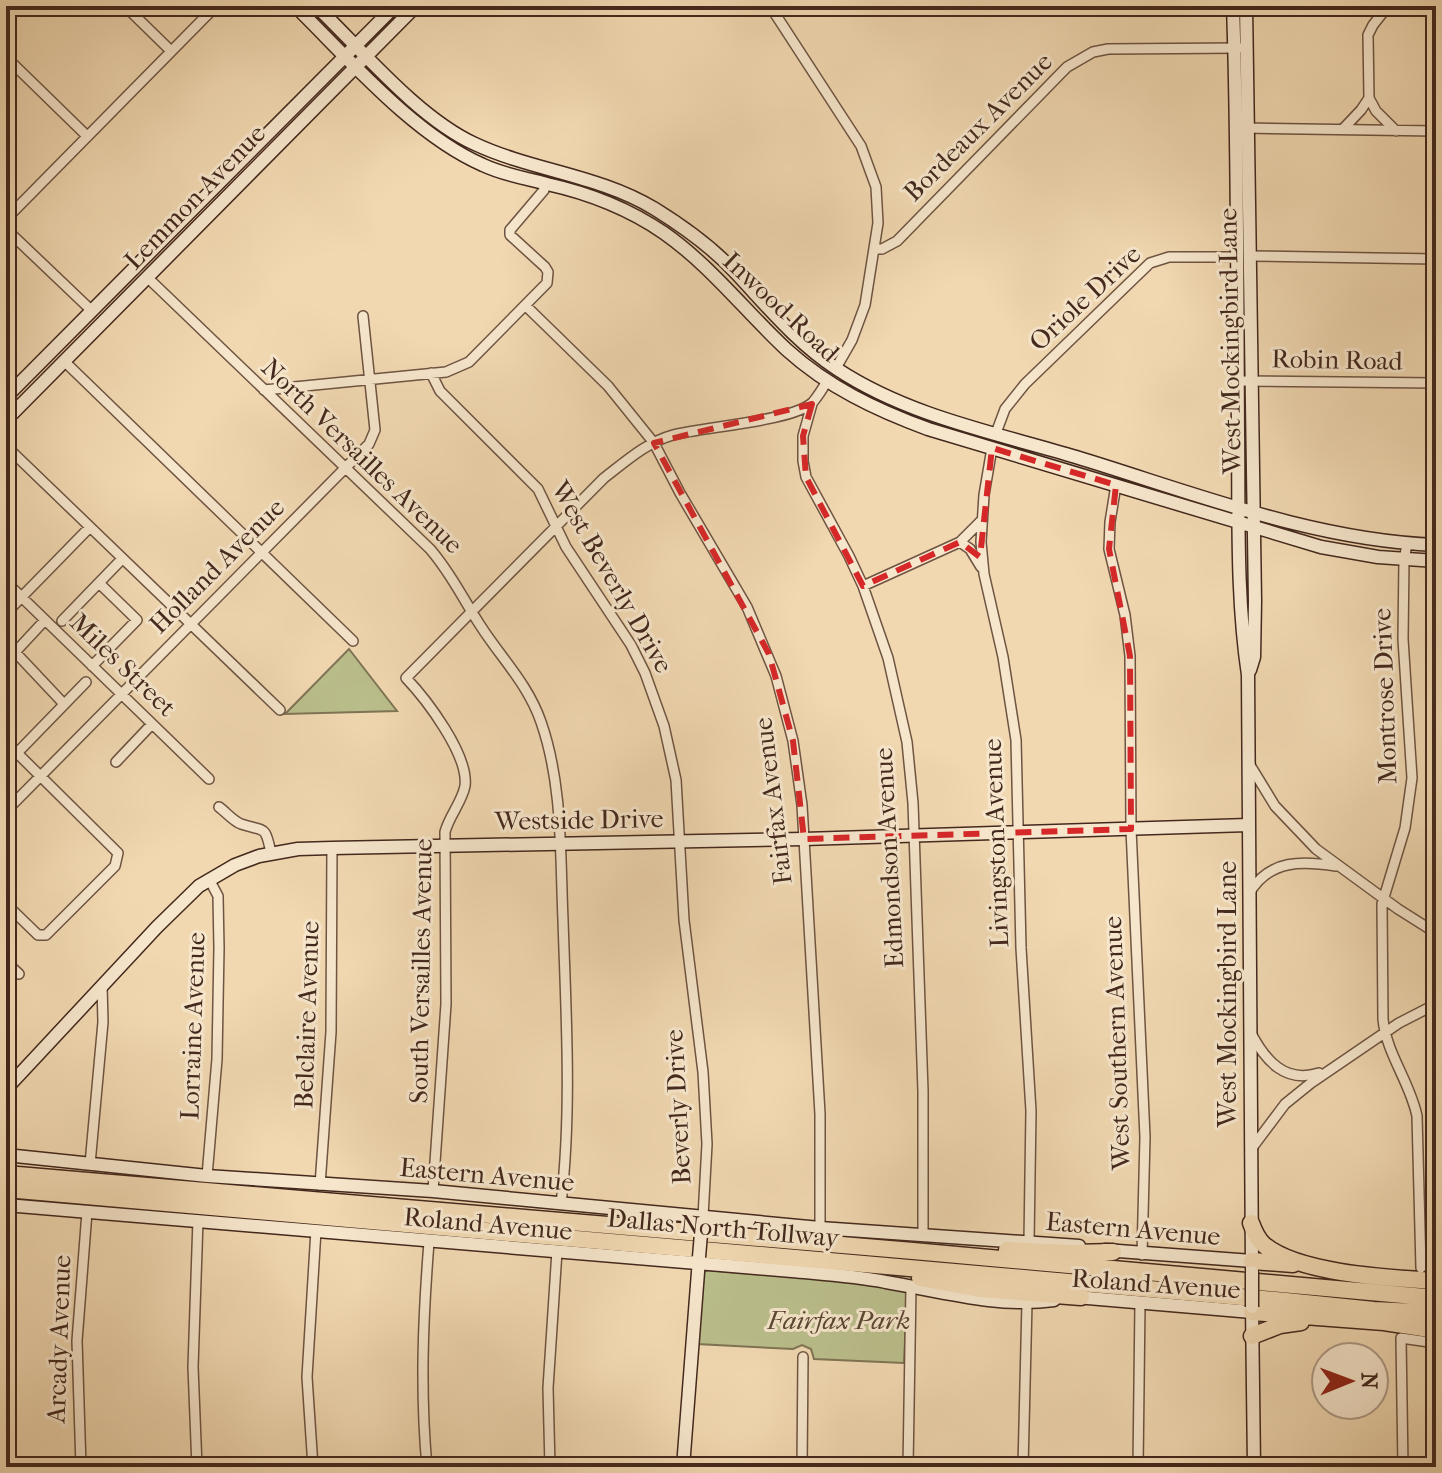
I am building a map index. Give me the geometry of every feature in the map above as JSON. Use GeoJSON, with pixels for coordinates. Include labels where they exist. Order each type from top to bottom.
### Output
{"type":"FeatureCollection","features":[{"type":"Feature","properties":{"kind":"highway","name":"Dallas North Tollway"},"geometry":{"type":"LineString","coordinates":[[6,1174],[1436,1298]]}},
{"type":"Feature","properties":{"kind":"highway","name":"Dallas North Tollway"},"geometry":{"type":"LineString","coordinates":[[6,1189],[1436,1313]]}},
{"type":"Feature","properties":{"kind":"highway"},"geometry":{"type":"LineString","coordinates":[[1251,1223],[1264,1245],[1307,1264],[1333,1270],[1436,1281]]}},
{"type":"Feature","properties":{"kind":"highway"},"geometry":{"type":"LineString","coordinates":[[913,1251],[1113,1252]]}},
{"type":"Feature","properties":{"kind":"highway"},"geometry":{"type":"LineString","coordinates":[[853,1264],[979,1289],[1081,1297]]}},
{"type":"Feature","properties":{"kind":"highway"},"geometry":{"type":"LineString","coordinates":[[1252,1267],[1307,1264]]}},
{"type":"Feature","properties":{"kind":"highway"},"geometry":{"type":"LineString","coordinates":[[1252,1310],[1436,1330]]}},
{"type":"Feature","properties":{"kind":"highway"},"geometry":{"type":"LineString","coordinates":[[1252,1336],[1280,1325],[1324,1319]]}},
{"type":"Feature","properties":{"kind":"main road","name":"Inwood Road"},"geometry":{"type":"LineString","coordinates":[[295,6],[413,119],[464,155],[498,171],[550,184],[625,211],[664,234],[694,256],[787,350],[812,370],[896,417],[1239,521],[1254,519],[1349,537],[1436,545]]}},
{"type":"Feature","properties":{"kind":"main road","name":"Inwood Road"},"geometry":{"type":"LineString","coordinates":[[316,6],[417,104],[471,143],[502,156],[558,170],[632,197],[671,219],[708,246],[793,335],[841,372],[904,404],[1238,507],[1254,519],[1345,552],[1436,561]]}},
{"type":"Feature","properties":{"kind":"main road","name":"Lemmon Avenue"},"geometry":{"type":"LineString","coordinates":[[6,397],[395,6]]}},
{"type":"Feature","properties":{"kind":"main road","name":"Lemmon Avenue"},"geometry":{"type":"LineString","coordinates":[[6,420],[416,6]]}},
{"type":"Feature","properties":{"kind":"main road","name":"West Mockingbird Lane"},"geometry":{"type":"LineString","coordinates":[[1233,6],[1241,48]]}},
{"type":"Feature","properties":{"kind":"main road","name":"West Mockingbird Lane"},"geometry":{"type":"LineString","coordinates":[[1246,6],[1241,48],[1244,256],[1252,381],[1254,519],[1254,657],[1248,675]]}},
{"type":"Feature","properties":{"kind":"main road"},"geometry":{"type":"LineString","coordinates":[[279,121],[291,131]]}},
{"type":"Feature","properties":{"kind":"main road"},"geometry":{"type":"LineString","coordinates":[[464,155],[471,143]]}},
{"type":"Feature","properties":{"kind":"main road"},"geometry":{"type":"LineString","coordinates":[[243,157],[254,169]]}},
{"type":"Feature","properties":{"kind":"main road"},"geometry":{"type":"LineString","coordinates":[[550,184],[558,170]]}},
{"type":"Feature","properties":{"kind":"main road"},"geometry":{"type":"LineString","coordinates":[[625,211],[632,197]]}},
{"type":"Feature","properties":{"kind":"main road","name":"West Mockingbird Lane"},"geometry":{"type":"LineString","coordinates":[[1244,256],[1237,381],[1238,507],[1240,591],[1248,675],[1254,1467]]}},
{"type":"Feature","properties":{"kind":"main road"},"geometry":{"type":"LineString","coordinates":[[136,266],[148,278]]}},
{"type":"Feature","properties":{"kind":"main road"},"geometry":{"type":"LineString","coordinates":[[91,310],[103,322]]}},
{"type":"Feature","properties":{"kind":"main road"},"geometry":{"type":"LineString","coordinates":[[53,349],[64,361]]}},
{"type":"Feature","properties":{"kind":"main road"},"geometry":{"type":"LineString","coordinates":[[812,370],[841,372]]}},
{"type":"Feature","properties":{"kind":"main road"},"geometry":{"type":"LineString","coordinates":[[827,381],[841,372]]}},
{"type":"Feature","properties":{"kind":"main road"},"geometry":{"type":"LineString","coordinates":[[992,448],[996,433]]}},
{"type":"Feature","properties":{"kind":"main road","name":"Westside Drive"},"geometry":{"type":"LineString","coordinates":[[6,1089],[187,896],[235,865],[271,853],[332,848],[804,839],[1248,825]]}},
{"type":"Feature","properties":{"kind":"main road","name":"Eastern Avenue"},"geometry":{"type":"LineString","coordinates":[[6,1155],[207,1176],[433,1191],[703,1219],[1029,1241],[1252,1267]]}},
{"type":"Feature","properties":{"kind":"main road","name":"Roland Avenue"},"geometry":{"type":"LineString","coordinates":[[6,1205],[429,1242],[699,1261],[845,1276],[965,1296],[1027,1302],[1081,1297],[1252,1310]]}},
{"type":"Feature","properties":{"kind":"main road","name":"Beverly Drive"},"geometry":{"type":"LineString","coordinates":[[683,1467],[703,1219]]}},
{"type":"Feature","properties":{"kind":"main road"},"geometry":{"type":"LineString","coordinates":[[1213,1308],[1239,1320],[1252,1336]]}},
{"type":"Feature","properties":{"kind":"street"},"geometry":{"type":"LineString","coordinates":[[125,6],[171,51]]}},
{"type":"Feature","properties":{"kind":"street"},"geometry":{"type":"LineString","coordinates":[[6,219],[216,6]]}},
{"type":"Feature","properties":{"kind":"street"},"geometry":{"type":"LineString","coordinates":[[770,6],[854,134],[869,165],[878,207],[875,249],[860,322],[841,372]]}},
{"type":"Feature","properties":{"kind":"street"},"geometry":{"type":"LineString","coordinates":[[1388,6],[1368,35],[1369,98],[1376,111],[1396,131]]}},
{"type":"Feature","properties":{"kind":"street","name":"Bordeaux Avenue"},"geometry":{"type":"LineString","coordinates":[[875,249],[897,241],[1067,67],[1080,58],[1108,49],[1241,48]]}},
{"type":"Feature","properties":{"kind":"street"},"geometry":{"type":"LineString","coordinates":[[6,57],[87,136]]}},
{"type":"Feature","properties":{"kind":"street"},"geometry":{"type":"LineString","coordinates":[[1343,129],[1369,98]]}},
{"type":"Feature","properties":{"kind":"street"},"geometry":{"type":"LineString","coordinates":[[1243,128],[1436,131]]}},
{"type":"Feature","properties":{"kind":"street"},"geometry":{"type":"LineString","coordinates":[[264,390],[455,370],[469,362],[547,283],[548,272],[510,235],[510,230],[550,184]]}},
{"type":"Feature","properties":{"kind":"street"},"geometry":{"type":"LineString","coordinates":[[6,229],[91,310]]}},
{"type":"Feature","properties":{"kind":"street","name":"Oriole Drive"},"geometry":{"type":"LineString","coordinates":[[996,433],[1005,409],[1025,384],[1150,263],[1169,257],[1436,259]]}},
{"type":"Feature","properties":{"kind":"street","name":"North Versailles Avenue"},"geometry":{"type":"LineString","coordinates":[[148,278],[442,563],[472,612],[518,676],[541,720],[555,775],[560,843],[568,1064],[568,1132],[561,1204]]}},
{"type":"Feature","properties":{"kind":"street","name":"Fairfax Avenue"},"geometry":{"type":"LineString","coordinates":[[526,306],[608,386],[654,443],[747,607],[769,654],[793,741],[804,839],[820,1114],[820,1228]]}},
{"type":"Feature","properties":{"kind":"street","name":"Holland Avenue"},"geometry":{"type":"LineString","coordinates":[[6,811],[369,444],[373,437],[363,316]]}},
{"type":"Feature","properties":{"kind":"street"},"geometry":{"type":"LineString","coordinates":[[64,361],[353,641]]}},
{"type":"Feature","properties":{"kind":"street","name":"West Beverly Drive"},"geometry":{"type":"LineString","coordinates":[[431,373],[440,391],[538,489],[577,567],[608,606],[631,645],[655,698],[676,780],[680,840]]}},
{"type":"Feature","properties":{"kind":"street"},"geometry":{"type":"LineString","coordinates":[[472,612],[604,478],[654,443],[683,433],[776,416],[812,404],[827,381]]}},
{"type":"Feature","properties":{"kind":"street","name":"Robin Road"},"geometry":{"type":"LineString","coordinates":[[1237,381],[1436,383]]}},
{"type":"Feature","properties":{"kind":"street","name":"Edmondson Avenue"},"geometry":{"type":"LineString","coordinates":[[812,404],[803,436],[806,477],[849,556],[882,637],[900,707],[911,778],[923,1091],[923,1236]]}},
{"type":"Feature","properties":{"kind":"street"},"geometry":{"type":"LineString","coordinates":[[6,446],[280,710]]}},
{"type":"Feature","properties":{"kind":"street","name":"Livingston Avenue"},"geometry":{"type":"LineString","coordinates":[[992,448],[982,520],[984,572],[1014,713],[1022,962],[1031,1111],[1029,1241]]}},
{"type":"Feature","properties":{"kind":"street","name":"West Southern Avenue"},"geometry":{"type":"LineString","coordinates":[[1116,485],[1109,549],[1125,615],[1130,656],[1131,829],[1145,1137],[1142,1255]]}},
{"type":"Feature","properties":{"kind":"street"},"geometry":{"type":"LineString","coordinates":[[863,586],[960,542],[982,520]]}},
{"type":"Feature","properties":{"kind":"street"},"geometry":{"type":"LineString","coordinates":[[6,613],[90,527]]}},
{"type":"Feature","properties":{"kind":"street"},"geometry":{"type":"LineString","coordinates":[[960,542],[970,549],[984,572]]}},
{"type":"Feature","properties":{"kind":"street","name":"Montrose Drive"},"geometry":{"type":"LineString","coordinates":[[1407,544],[1404,560],[1404,668],[1412,778],[1401,847],[1383,897],[1385,1032],[1417,1116],[1421,1268]]}},
{"type":"Feature","properties":{"kind":"street"},"geometry":{"type":"LineString","coordinates":[[62,621],[122,559]]}},
{"type":"Feature","properties":{"kind":"street","name":"Miles Street"},"geometry":{"type":"LineString","coordinates":[[6,582],[209,779]]}},
{"type":"Feature","properties":{"kind":"street"},"geometry":{"type":"LineString","coordinates":[[92,666],[137,620],[99,583]]}},
{"type":"Feature","properties":{"kind":"street","name":"South Versailles Avenue"},"geometry":{"type":"LineString","coordinates":[[433,1191],[446,1004],[445,845],[448,820],[464,789],[465,779],[452,743],[438,718],[425,697],[406,678],[472,612]]}},
{"type":"Feature","properties":{"kind":"street"},"geometry":{"type":"LineString","coordinates":[[6,662],[45,620]]}},
{"type":"Feature","properties":{"kind":"street"},"geometry":{"type":"LineString","coordinates":[[15,652],[64,704]]}},
{"type":"Feature","properties":{"kind":"street"},"geometry":{"type":"LineString","coordinates":[[17,753],[86,682]]}},
{"type":"Feature","properties":{"kind":"street"},"geometry":{"type":"LineString","coordinates":[[116,762],[152,724]]}},
{"type":"Feature","properties":{"kind":"street"},"geometry":{"type":"LineString","coordinates":[[6,742],[118,853],[115,866],[46,935],[38,935],[6,904]]}},
{"type":"Feature","properties":{"kind":"street"},"geometry":{"type":"LineString","coordinates":[[1248,762],[1286,819],[1338,867],[1436,933]]}},
{"type":"Feature","properties":{"kind":"street"},"geometry":{"type":"LineString","coordinates":[[219,807],[237,822],[265,831],[271,853]]}},
{"type":"Feature","properties":{"kind":"street","name":"Beverly Drive"},"geometry":{"type":"LineString","coordinates":[[680,840],[684,920],[705,1110],[707,1144],[703,1219]]}},
{"type":"Feature","properties":{"kind":"street","name":"Belclaire Avenue"},"geometry":{"type":"LineString","coordinates":[[320,1185],[331,1032],[332,848]]}},
{"type":"Feature","properties":{"kind":"street"},"geometry":{"type":"LineString","coordinates":[[1248,895],[1258,881],[1280,865],[1312,863],[1338,867]]}},
{"type":"Feature","properties":{"kind":"street","name":"Lorraine Avenue"},"geometry":{"type":"LineString","coordinates":[[207,1176],[217,1059],[219,948],[218,896],[209,879]]}},
{"type":"Feature","properties":{"kind":"street"},"geometry":{"type":"LineString","coordinates":[[6,962],[19,974]]}},
{"type":"Feature","properties":{"kind":"street"},"geometry":{"type":"LineString","coordinates":[[90,1164],[103,1022],[102,986]]}},
{"type":"Feature","properties":{"kind":"street"},"geometry":{"type":"LineString","coordinates":[[1250,1151],[1285,1104],[1385,1032],[1436,1004]]}},
{"type":"Feature","properties":{"kind":"street"},"geometry":{"type":"LineString","coordinates":[[1249,1030],[1263,1055],[1284,1072],[1304,1077],[1330,1070]]}},
{"type":"Feature","properties":{"kind":"street","name":"Arcady Avenue"},"geometry":{"type":"LineString","coordinates":[[81,1467],[77,1341],[87,1212]]}},
{"type":"Feature","properties":{"kind":"street"},"geometry":{"type":"LineString","coordinates":[[197,1467],[193,1367],[198,1220]]}},
{"type":"Feature","properties":{"kind":"street"},"geometry":{"type":"LineString","coordinates":[[313,1467],[307,1377],[316,1230]]}},
{"type":"Feature","properties":{"kind":"street"},"geometry":{"type":"LineString","coordinates":[[427,1467],[422,1411],[422,1333],[429,1242]]}},
{"type":"Feature","properties":{"kind":"street"},"geometry":{"type":"LineString","coordinates":[[550,1467],[549,1375],[557,1251]]}},
{"type":"Feature","properties":{"kind":"street"},"geometry":{"type":"LineString","coordinates":[[908,1467],[911,1286]]}},
{"type":"Feature","properties":{"kind":"street"},"geometry":{"type":"LineString","coordinates":[[1023,1467],[1027,1302]]}},
{"type":"Feature","properties":{"kind":"street"},"geometry":{"type":"LineString","coordinates":[[1138,1467],[1140,1303]]}},
{"type":"Feature","properties":{"kind":"street"},"geometry":{"type":"LineString","coordinates":[[1403,1467],[1401,1338],[1436,1343]]}},
{"type":"Feature","properties":{"kind":"street"},"geometry":{"type":"LineString","coordinates":[[802,1467],[803,1357]]}},
{"type":"Feature","properties":{"kind":"highlighted area"},"geometry":{"type":"Polygon","coordinates":[[[812,404],[803,436],[806,477],[863,586],[960,542],[980,557],[992,448],[1116,485],[1109,549],[1130,656],[1131,829],[804,839],[793,741],[769,654],[654,443],[812,404]]]}},
{"type":"Feature","properties":{"kind":"green space"},"geometry":{"type":"Polygon","coordinates":[[[349,649],[397,711],[285,714],[349,649]]]}},
{"type":"Feature","properties":{"kind":"green space","name":"Fairfax Park"},"geometry":{"type":"Polygon","coordinates":[[[706,1270],[835,1280],[904,1290],[907,1294],[904,1363],[814,1359],[811,1349],[802,1345],[793,1349],[697,1344],[706,1270]]]}}]}
